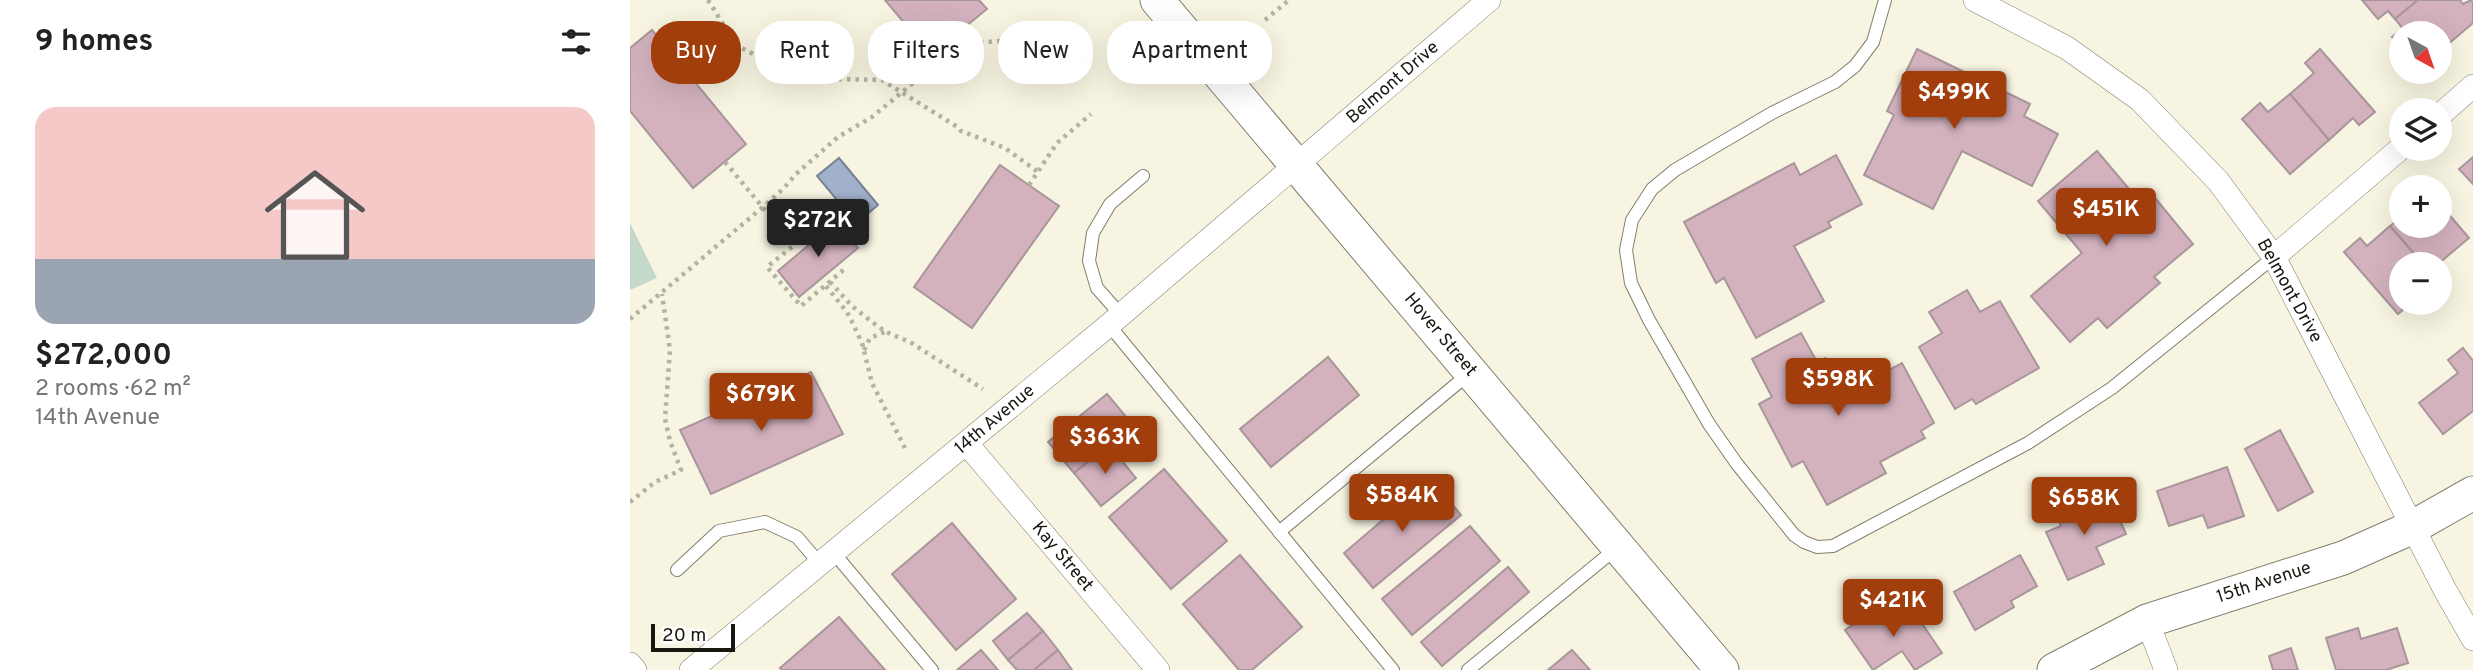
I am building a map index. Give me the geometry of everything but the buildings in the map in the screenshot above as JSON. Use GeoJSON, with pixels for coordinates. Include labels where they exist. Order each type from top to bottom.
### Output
{"type":"FeatureCollection","features":[{"type":"Feature","properties":{"kind":"main road","name":"Hover Street"},"geometry":{"type":"LineString","coordinates":[[1157,0],[1722,670]]}},
{"type":"Feature","properties":{"kind":"main road","name":"15th Avenue"},"geometry":{"type":"LineString","coordinates":[[2054,670],[2147,621],[2343,558],[2413,527],[2473,494]]}},
{"type":"Feature","properties":{"kind":"street","name":"Belmont Drive"},"geometry":{"type":"LineString","coordinates":[[1297,165],[1489,0]]}},
{"type":"Feature","properties":{"kind":"street","name":"Belmont Drive"},"geometry":{"type":"LineString","coordinates":[[1975,0],[2067,48],[2140,100],[2218,181],[2274,257],[2473,639]]}},
{"type":"Feature","properties":{"kind":"street"},"geometry":{"type":"LineString","coordinates":[[2452,104],[2473,86]]}},
{"type":"Feature","properties":{"kind":"street"},"geometry":{"type":"LineString","coordinates":[[2274,257],[2389,158]]}},
{"type":"Feature","properties":{"kind":"street","name":"14th Avenue"},"geometry":{"type":"LineString","coordinates":[[698,668],[1297,165]]}},
{"type":"Feature","properties":{"kind":"street","name":"Kay Street"},"geometry":{"type":"LineString","coordinates":[[967,444],[1158,670]]}},
{"type":"Feature","properties":{"kind":"street"},"geometry":{"type":"LineString","coordinates":[[2147,621],[2166,670]]}},
{"type":"Feature","properties":{"kind":"street"},"geometry":{"type":"LineString","coordinates":[[630,664],[635,670]]}},
{"type":"Feature","properties":{"kind":"lane"},"geometry":{"type":"LineString","coordinates":[[1885,0],[1873,42],[1856,66],[1835,82],[1772,113],[1675,170],[1652,189],[1632,220],[1626,250],[1631,283],[1649,320],[1709,424],[1783,524],[1804,542],[1817,547],[1833,546],[2028,443],[2112,388],[2274,257]]}},
{"type":"Feature","properties":{"kind":"lane"},"geometry":{"type":"LineString","coordinates":[[1143,176],[1110,204],[1093,233],[1089,261],[1097,288],[1114,320],[1279,532],[1393,670]]}},
{"type":"Feature","properties":{"kind":"lane"},"geometry":{"type":"LineString","coordinates":[[1279,532],[1471,372]]}},
{"type":"Feature","properties":{"kind":"lane"},"geometry":{"type":"LineString","coordinates":[[677,570],[719,531],[765,522],[797,537],[827,559],[932,670]]}},
{"type":"Feature","properties":{"kind":"lane"},"geometry":{"type":"LineString","coordinates":[[1468,670],[1618,547]]}},
{"type":"Feature","properties":{"kind":"path"},"geometry":{"type":"LineString","coordinates":[[708,0],[740,47],[760,58],[817,77],[882,80],[961,131],[1005,148],[1038,172]]}},
{"type":"Feature","properties":{"kind":"path"},"geometry":{"type":"LineString","coordinates":[[1265,20],[1289,0]]}},
{"type":"Feature","properties":{"kind":"path"},"geometry":{"type":"LineString","coordinates":[[630,319],[763,207],[838,137],[872,117],[960,44],[998,41]]}},
{"type":"Feature","properties":{"kind":"path"},"geometry":{"type":"LineString","coordinates":[[1029,185],[1057,143],[1091,114]]}},
{"type":"Feature","properties":{"kind":"path"},"geometry":{"type":"LineString","coordinates":[[725,162],[794,245]]}},
{"type":"Feature","properties":{"kind":"path"},"geometry":{"type":"LineString","coordinates":[[812,231],[767,267],[801,306],[847,267]]}},
{"type":"Feature","properties":{"kind":"path"},"geometry":{"type":"LineString","coordinates":[[828,284],[886,332],[910,342],[983,389]]}},
{"type":"Feature","properties":{"kind":"path"},"geometry":{"type":"LineString","coordinates":[[828,284],[847,312],[863,350],[872,383],[907,452]]}},
{"type":"Feature","properties":{"kind":"path"},"geometry":{"type":"LineString","coordinates":[[630,502],[655,482],[681,470],[665,419],[670,350],[662,293]]}},
{"type":"Feature","properties":{"kind":"path"},"geometry":{"type":"LineString","coordinates":[[863,350],[870,338],[886,332]]}},
{"type":"Feature","properties":{"kind":"green space"},"geometry":{"type":"Polygon","coordinates":[[[630,223],[657,278],[630,290],[630,223]]]}},
{"type":"Feature","properties":{"kind":"water"},"geometry":{"type":"Polygon","coordinates":[[[839,158],[878,205],[852,227],[844,218],[847,212],[817,176],[839,158]]]}}]}
